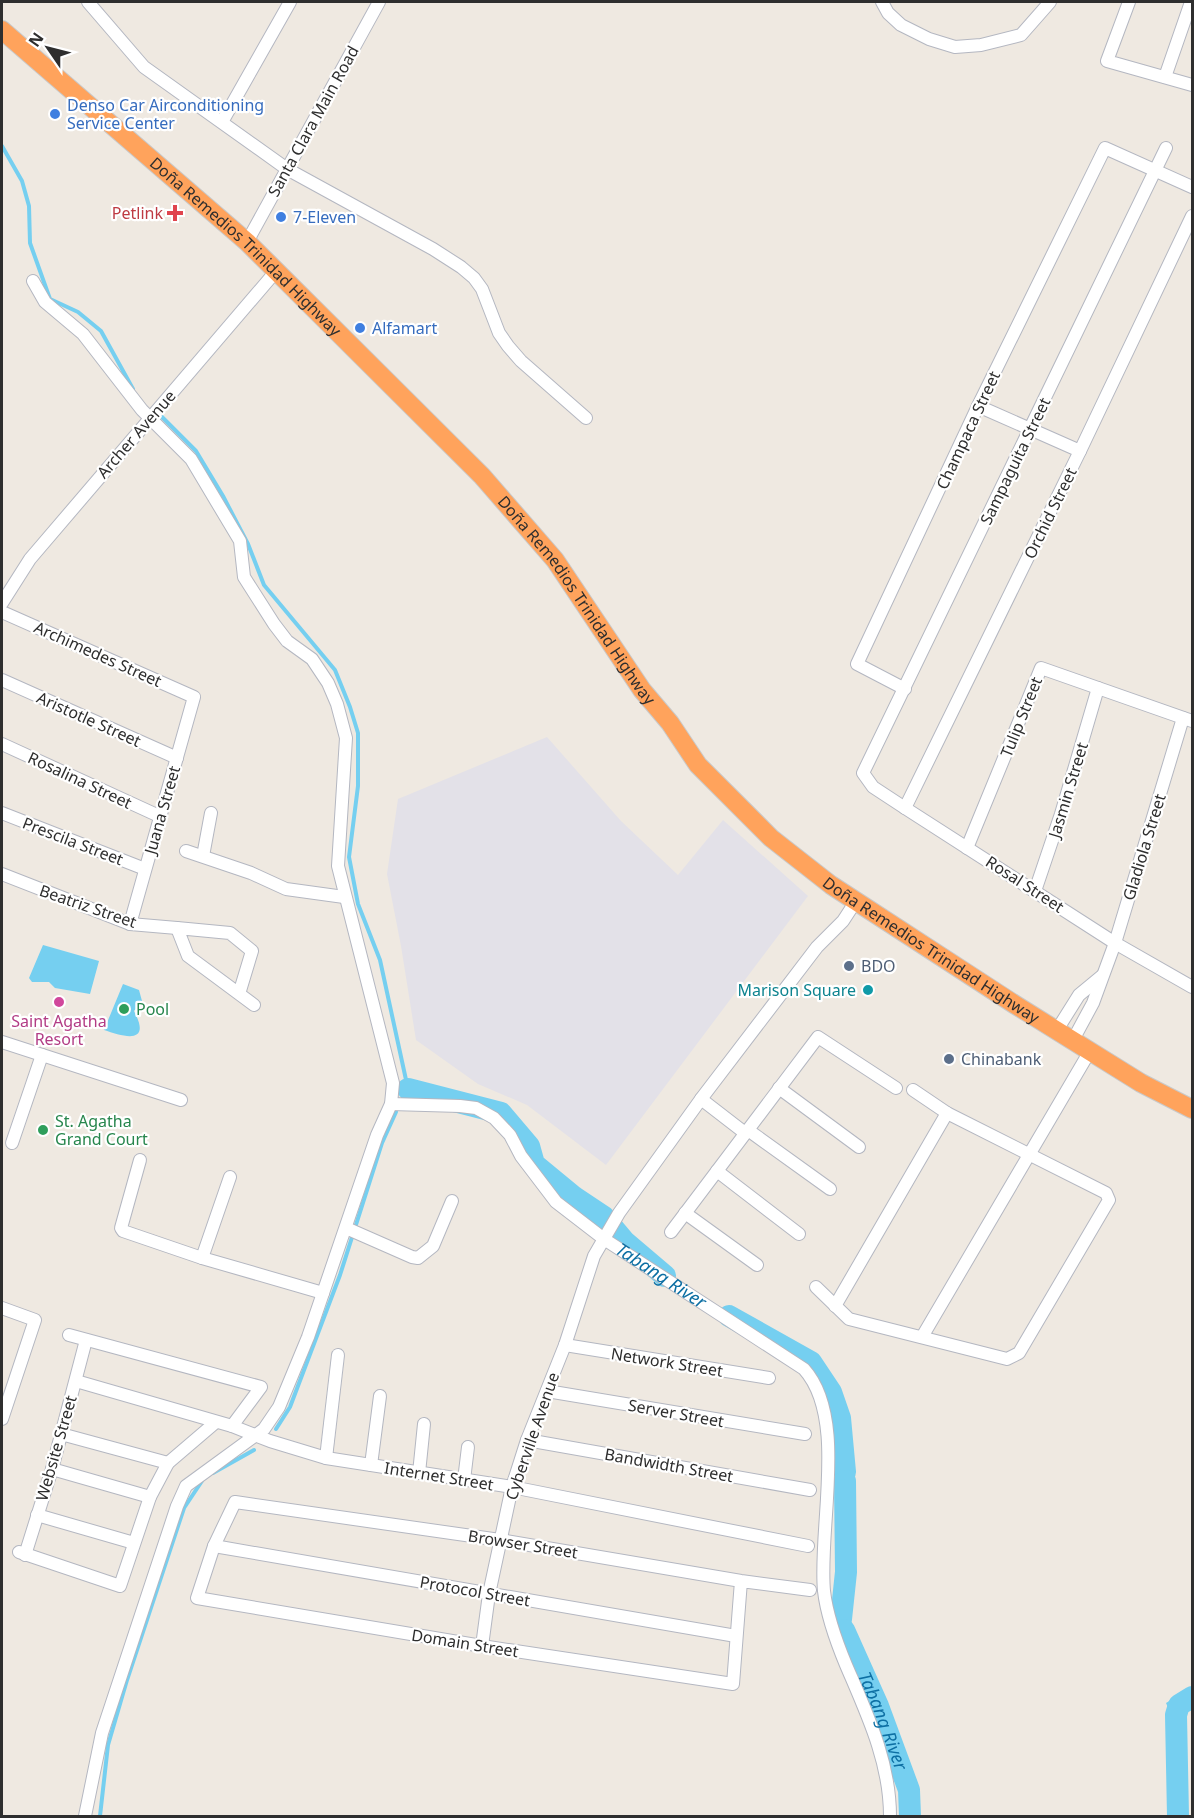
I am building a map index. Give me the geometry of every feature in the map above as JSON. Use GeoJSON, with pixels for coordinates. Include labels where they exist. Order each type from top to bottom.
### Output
{"type":"FeatureCollection","features":[{"type":"Feature","properties":{"kind":"highway","name":"Doña Remedios Trinidad Highway"},"geometry":{"type":"LineString","coordinates":[[2,30],[247,242],[482,476],[555,560],[642,690],[670,723],[698,765],[771,838],[831,885],[1014,1004],[1150,1088],[1192,1109]]}},
{"type":"Feature","properties":{"kind":"street"},"geometry":{"type":"LineString","coordinates":[[88,2],[144,67],[287,169],[433,249],[461,267],[474,278],[482,289],[499,333],[508,346],[521,361],[586,418]]}},
{"type":"Feature","properties":{"kind":"street"},"geometry":{"type":"LineString","coordinates":[[222,122],[290,2]]}},
{"type":"Feature","properties":{"kind":"street","name":"Santa Clara Main Road"},"geometry":{"type":"LineString","coordinates":[[247,242],[379,2]]}},
{"type":"Feature","properties":{"kind":"street"},"geometry":{"type":"LineString","coordinates":[[882,2],[888,13],[901,25],[929,39],[955,47],[981,45],[1022,35],[1050,2]]}},
{"type":"Feature","properties":{"kind":"street"},"geometry":{"type":"LineString","coordinates":[[1129,2],[1107,61],[1192,85]]}},
{"type":"Feature","properties":{"kind":"street"},"geometry":{"type":"LineString","coordinates":[[1165,78],[1191,2]]}},
{"type":"Feature","properties":{"kind":"street","name":"Champaca Street"},"geometry":{"type":"LineString","coordinates":[[905,689],[857,664],[978,406],[1105,148],[1155,170]]}},
{"type":"Feature","properties":{"kind":"street","name":"Sampaguita Street"},"geometry":{"type":"LineString","coordinates":[[863,773],[1166,148]]}},
{"type":"Feature","properties":{"kind":"street"},"geometry":{"type":"LineString","coordinates":[[1155,170],[1192,187]]}},
{"type":"Feature","properties":{"kind":"street","name":"Orchid Street"},"geometry":{"type":"LineString","coordinates":[[905,808],[1192,216]]}},
{"type":"Feature","properties":{"kind":"street","name":"Archer Avenue"},"geometry":{"type":"LineString","coordinates":[[2,603],[30,559],[277,270]]}},
{"type":"Feature","properties":{"kind":"street"},"geometry":{"type":"LineString","coordinates":[[33,281],[45,302],[82,334],[118,381],[191,459],[240,541],[244,578],[287,641],[312,659],[328,683],[337,704],[346,738],[338,866],[393,1083],[391,1104],[377,1135],[351,1230],[323,1293],[286,1391],[264,1429],[186,1486],[177,1506],[102,1733],[85,1816]]}},
{"type":"Feature","properties":{"kind":"street"},"geometry":{"type":"LineString","coordinates":[[978,406],[1080,451]]}},
{"type":"Feature","properties":{"kind":"street","name":"Archimedes Street"},"geometry":{"type":"LineString","coordinates":[[2,612],[194,696]]}},
{"type":"Feature","properties":{"kind":"street","name":"Tulip Street"},"geometry":{"type":"LineString","coordinates":[[967,848],[1041,668],[1188,719]]}},
{"type":"Feature","properties":{"kind":"street","name":"Aristotle Street"},"geometry":{"type":"LineString","coordinates":[[2,680],[177,758]]}},
{"type":"Feature","properties":{"kind":"street","name":"Jasmin Street"},"geometry":{"type":"LineString","coordinates":[[1035,891],[1061,814],[1098,688]]}},
{"type":"Feature","properties":{"kind":"street","name":"Juana Street"},"geometry":{"type":"LineString","coordinates":[[130,924],[194,696]]}},
{"type":"Feature","properties":{"kind":"street","name":"Gladiola Street"},"geometry":{"type":"LineString","coordinates":[[1073,1040],[1093,1003],[1115,943],[1188,719]]}},
{"type":"Feature","properties":{"kind":"street","name":"Rosalina Street"},"geometry":{"type":"LineString","coordinates":[[2,744],[159,816]]}},
{"type":"Feature","properties":{"kind":"street","name":"Rosal Street"},"geometry":{"type":"LineString","coordinates":[[863,773],[873,787],[905,808],[1115,943],[1192,987]]}},
{"type":"Feature","properties":{"kind":"street","name":"Prescila Street"},"geometry":{"type":"LineString","coordinates":[[2,813],[145,869]]}},
{"type":"Feature","properties":{"kind":"street"},"geometry":{"type":"LineString","coordinates":[[202,856],[211,813]]}},
{"type":"Feature","properties":{"kind":"street"},"geometry":{"type":"LineString","coordinates":[[186,851],[251,873],[286,889],[345,897]]}},
{"type":"Feature","properties":{"kind":"street","name":"Beatriz Street"},"geometry":{"type":"LineString","coordinates":[[2,874],[130,924],[230,933],[252,951],[239,994]]}},
{"type":"Feature","properties":{"kind":"street","name":"Cyberville Avenue"},"geometry":{"type":"LineString","coordinates":[[482,1646],[489,1594],[512,1487],[527,1440],[565,1345],[594,1256],[619,1213],[701,1100],[817,947],[843,921],[856,901]]}},
{"type":"Feature","properties":{"kind":"street"},"geometry":{"type":"LineString","coordinates":[[177,928],[188,956],[254,1005]]}},
{"type":"Feature","properties":{"kind":"street","name":"Gladiola Street"},"geometry":{"type":"LineString","coordinates":[[1057,1030],[1079,995],[1102,975]]}},
{"type":"Feature","properties":{"kind":"street"},"geometry":{"type":"LineString","coordinates":[[671,1232],[818,1037],[896,1088]]}},
{"type":"Feature","properties":{"kind":"street"},"geometry":{"type":"LineString","coordinates":[[2,1042],[181,1100]]}},
{"type":"Feature","properties":{"kind":"street"},"geometry":{"type":"LineString","coordinates":[[922,1337],[1090,1051]]}},
{"type":"Feature","properties":{"kind":"street"},"geometry":{"type":"LineString","coordinates":[[12,1143],[42,1055]]}},
{"type":"Feature","properties":{"kind":"street"},"geometry":{"type":"LineString","coordinates":[[779,1088],[859,1147]]}},
{"type":"Feature","properties":{"kind":"street"},"geometry":{"type":"LineString","coordinates":[[816,1287],[849,1319],[1007,1359],[1019,1353],[1109,1200],[1106,1193],[947,1113],[913,1089]]}},
{"type":"Feature","properties":{"kind":"street"},"geometry":{"type":"LineString","coordinates":[[701,1100],[830,1190]]}},
{"type":"Feature","properties":{"kind":"street"},"geometry":{"type":"LineString","coordinates":[[391,1104],[476,1108],[494,1118],[510,1135],[521,1156],[556,1202],[804,1369],[813,1379],[826,1415],[828,1477],[823,1549],[827,1613],[837,1643],[879,1743],[890,1797],[890,1816]]}},
{"type":"Feature","properties":{"kind":"street"},"geometry":{"type":"LineString","coordinates":[[835,1306],[947,1113]]}},
{"type":"Feature","properties":{"kind":"street"},"geometry":{"type":"LineString","coordinates":[[140,1160],[121,1228],[123,1231],[202,1258],[323,1293]]}},
{"type":"Feature","properties":{"kind":"street"},"geometry":{"type":"LineString","coordinates":[[717,1171],[799,1234]]}},
{"type":"Feature","properties":{"kind":"street"},"geometry":{"type":"LineString","coordinates":[[202,1258],[230,1177]]}},
{"type":"Feature","properties":{"kind":"street"},"geometry":{"type":"LineString","coordinates":[[351,1230],[418,1258],[433,1246],[452,1201]]}},
{"type":"Feature","properties":{"kind":"street"},"geometry":{"type":"LineString","coordinates":[[685,1213],[757,1265]]}},
{"type":"Feature","properties":{"kind":"street"},"geometry":{"type":"LineString","coordinates":[[2,1308],[35,1320],[2,1419]]}},
{"type":"Feature","properties":{"kind":"street"},"geometry":{"type":"LineString","coordinates":[[69,1335],[261,1387],[232,1426]]}},
{"type":"Feature","properties":{"kind":"street","name":"Website Street"},"geometry":{"type":"LineString","coordinates":[[86,1340],[52,1469],[22,1553],[120,1586],[134,1543]]}},
{"type":"Feature","properties":{"kind":"street","name":"Network Street"},"geometry":{"type":"LineString","coordinates":[[565,1345],[769,1378]]}},
{"type":"Feature","properties":{"kind":"street"},"geometry":{"type":"LineString","coordinates":[[326,1458],[338,1355]]}},
{"type":"Feature","properties":{"kind":"street","name":"Internet Street"},"geometry":{"type":"LineString","coordinates":[[76,1381],[232,1426],[326,1458],[512,1487],[808,1546]]}},
{"type":"Feature","properties":{"kind":"street","name":"Server Street"},"geometry":{"type":"LineString","coordinates":[[547,1391],[804,1434]]}},
{"type":"Feature","properties":{"kind":"street"},"geometry":{"type":"LineString","coordinates":[[371,1466],[380,1396]]}},
{"type":"Feature","properties":{"kind":"street"},"geometry":{"type":"LineString","coordinates":[[37,1515],[134,1543],[150,1497],[168,1463],[216,1422]]}},
{"type":"Feature","properties":{"kind":"street"},"geometry":{"type":"LineString","coordinates":[[419,1473],[424,1424]]}},
{"type":"Feature","properties":{"kind":"street"},"geometry":{"type":"LineString","coordinates":[[61,1434],[168,1463]]}},
{"type":"Feature","properties":{"kind":"street","name":"Bandwidth Street"},"geometry":{"type":"LineString","coordinates":[[527,1440],[810,1490]]}},
{"type":"Feature","properties":{"kind":"street"},"geometry":{"type":"LineString","coordinates":[[464,1480],[468,1447]]}},
{"type":"Feature","properties":{"kind":"street"},"geometry":{"type":"LineString","coordinates":[[52,1469],[150,1497]]}},
{"type":"Feature","properties":{"kind":"street","name":"Browser Street"},"geometry":{"type":"LineString","coordinates":[[214,1546],[235,1503],[500,1540],[741,1581],[810,1590]]}},
{"type":"Feature","properties":{"kind":"street","name":"Protocol Street"},"geometry":{"type":"LineString","coordinates":[[214,1546],[736,1636]]}},
{"type":"Feature","properties":{"kind":"street","name":"Domain Street"},"geometry":{"type":"LineString","coordinates":[[214,1546],[197,1598],[482,1646],[734,1684],[736,1636]]}},
{"type":"Feature","properties":{"kind":"street"},"geometry":{"type":"LineString","coordinates":[[736,1636],[741,1581]]}},
{"type":"Feature","properties":{"kind":"shaded area"},"geometry":{"type":"Polygon","coordinates":[[[547,737],[621,821],[678,875],[723,820],[808,896],[606,1165],[527,1105],[478,1084],[416,1040],[387,874],[398,799],[547,737]]]}},
{"type":"Feature","properties":{"kind":"water"},"geometry":{"type":"Polygon","coordinates":[[[43,945],[99,961],[90,994],[55,988],[49,982],[32,982],[29,978],[43,945]]]}},
{"type":"Feature","properties":{"kind":"water","name":"Pool"},"geometry":{"type":"Polygon","coordinates":[[[123,984],[139,990],[142,1001],[134,1011],[140,1029],[138,1034],[133,1036],[104,1030],[123,984]]]}},
{"type":"Feature","properties":{"kind":"water"},"geometry":{"type":"Polygon","coordinates":[[[1183,1691],[1192,1691],[1192,1694],[1181,1702],[1176,1712],[1179,1716],[1180,1748],[1173,1762],[1172,1732],[1166,1703],[1183,1691]]]}},
{"type":"Feature","properties":{"kind":"waterway"},"geometry":{"type":"LineString","coordinates":[[2,146],[22,181],[29,206],[30,243],[50,299],[78,312],[101,331],[133,389]]}},
{"type":"Feature","properties":{"kind":"waterway"},"geometry":{"type":"LineString","coordinates":[[161,416],[196,451],[248,544],[264,585],[335,670],[350,707],[358,733],[358,786],[349,857],[358,904],[380,960],[408,1089],[403,1098]]}},
{"type":"Feature","properties":{"kind":"waterway","name":"Tabang River"},"geometry":{"type":"LineString","coordinates":[[408,1089],[501,1113],[529,1146],[534,1164],[574,1197],[604,1217],[625,1242],[665,1276]]}},
{"type":"Feature","properties":{"kind":"waterway"},"geometry":{"type":"LineString","coordinates":[[276,1429],[290,1407],[340,1275],[382,1143],[396,1112]]}},
{"type":"Feature","properties":{"kind":"waterway","name":"Tabang River"},"geometry":{"type":"LineString","coordinates":[[729,1316],[811,1362],[831,1392],[840,1418],[845,1472]]}},
{"type":"Feature","properties":{"kind":"waterway"},"geometry":{"type":"LineString","coordinates":[[213,1473],[254,1450]]}},
{"type":"Feature","properties":{"kind":"waterway"},"geometry":{"type":"LineString","coordinates":[[100,1816],[108,1745],[127,1680],[184,1508],[202,1481]]}},
{"type":"Feature","properties":{"kind":"waterway","name":"Tabang River"},"geometry":{"type":"LineString","coordinates":[[841,1619],[846,1572],[845,1481]]}},
{"type":"Feature","properties":{"kind":"waterway","name":"Tabang River"},"geometry":{"type":"LineString","coordinates":[[844,1630],[878,1706],[909,1790],[910,1816]]}},
{"type":"Feature","properties":{"kind":"waterway","name":"Tabang River"},"geometry":{"type":"LineString","coordinates":[[1178,1816],[1176,1715],[1179,1705],[1192,1697]]}},
{"type":"Feature","properties":{"kind":"place","name":"Denso Car Airconditioning Service Center"},"geometry":{"type":"Point","coordinates":[55,114]}},
{"type":"Feature","properties":{"kind":"place","name":"Petlink"},"geometry":{"type":"Point","coordinates":[175,213]}},
{"type":"Feature","properties":{"kind":"place","name":"7-Eleven"},"geometry":{"type":"Point","coordinates":[281,217]}},
{"type":"Feature","properties":{"kind":"place","name":"Alfamart"},"geometry":{"type":"Point","coordinates":[360,328]}},
{"type":"Feature","properties":{"kind":"place","name":"BDO"},"geometry":{"type":"Point","coordinates":[849,966]}},
{"type":"Feature","properties":{"kind":"place","name":"Marison Square"},"geometry":{"type":"Point","coordinates":[868,990]}},
{"type":"Feature","properties":{"kind":"place","name":"Saint Agatha Resort"},"geometry":{"type":"Point","coordinates":[59,1002]}},
{"type":"Feature","properties":{"kind":"place","name":"Pool"},"geometry":{"type":"Point","coordinates":[124,1009]}},
{"type":"Feature","properties":{"kind":"place","name":"Chinabank"},"geometry":{"type":"Point","coordinates":[949,1059]}},
{"type":"Feature","properties":{"kind":"place","name":"St. Agatha Grand Court"},"geometry":{"type":"Point","coordinates":[43,1130]}}]}
